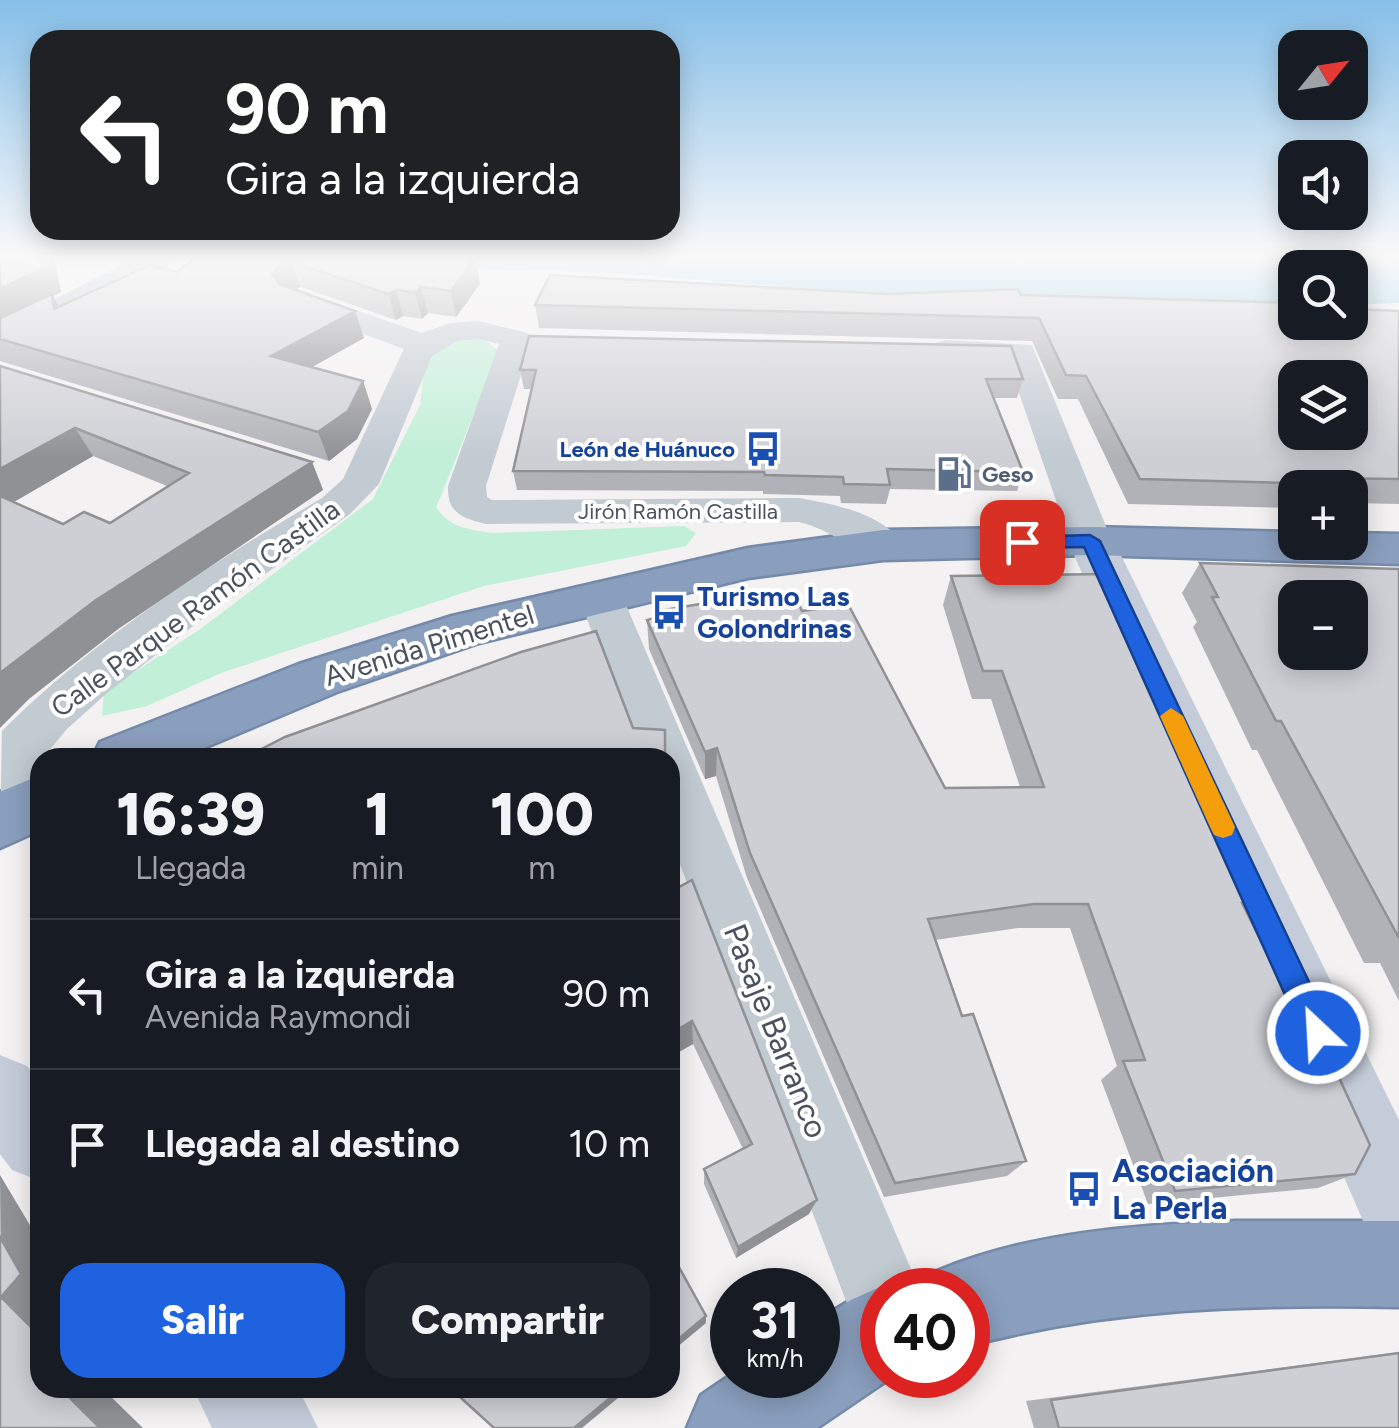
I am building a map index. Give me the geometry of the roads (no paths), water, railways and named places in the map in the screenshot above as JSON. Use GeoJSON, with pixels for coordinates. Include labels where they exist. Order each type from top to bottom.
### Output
{"type":"FeatureCollection","features":[{"type":"Feature","properties":{"kind":"highway","name":"Avenida Pimentel"},"geometry":{"type":"LineString","coordinates":[[145,748],[318,678],[470,628],[748,564],[883,545],[1090,541],[1399,549]]}},
{"type":"Feature","properties":{"kind":"highway"},"geometry":{"type":"LineString","coordinates":[[990,1296],[1036,1282],[1232,1261],[1399,1264]]}},
{"type":"Feature","properties":{"kind":"highway"},"geometry":{"type":"LineString","coordinates":[[734,1428],[780,1398]]}},
{"type":"Feature","properties":{"kind":"main road"},"geometry":{"type":"LineString","coordinates":[[0,340],[30,325]]}},
{"type":"Feature","properties":{"kind":"street"},"geometry":{"type":"LineString","coordinates":[[373,325],[422,346],[451,333],[473,330],[501,332],[516,340],[555,342]]}},
{"type":"Feature","properties":{"kind":"street","name":"Jirón Ramón Castilla"},"geometry":{"type":"LineString","coordinates":[[516,340],[467,486],[467,504],[486,512],[799,510],[833,516],[883,545]]}},
{"type":"Feature","properties":{"kind":"street","name":"Calle Parque Ramón Castilla"},"geometry":{"type":"LineString","coordinates":[[17,812],[6,771],[21,740],[80,688],[336,506],[343,480],[422,346]]}},
{"type":"Feature","properties":{"kind":"street"},"geometry":{"type":"LineString","coordinates":[[906,349],[1021,352],[1090,541],[1399,1208]]}},
{"type":"Feature","properties":{"kind":"street"},"geometry":{"type":"LineString","coordinates":[[602,598],[662,748]]}},
{"type":"Feature","properties":{"kind":"street","name":"Pasaje Barranco"},"geometry":{"type":"LineString","coordinates":[[680,793],[872,1268]]}},
{"type":"Feature","properties":{"kind":"street"},"geometry":{"type":"LineString","coordinates":[[0,1093],[30,1130]]}},
{"type":"Feature","properties":{"kind":"street"},"geometry":{"type":"LineString","coordinates":[[246,1398],[271,1428]]}},
{"type":"Feature","properties":{"kind":"place","name":"León de Huánuco"},"geometry":{"type":"Point","coordinates":[763,449]}},
{"type":"Feature","properties":{"kind":"place","name":"Geso"},"geometry":{"type":"Point","coordinates":[954,474]}},
{"type":"Feature","properties":{"kind":"place","name":"Turismo Las Golondrinas"},"geometry":{"type":"Point","coordinates":[669,612]}},
{"type":"Feature","properties":{"kind":"place","name":"Asociación La Perla"},"geometry":{"type":"Point","coordinates":[1084,1189]}}]}
